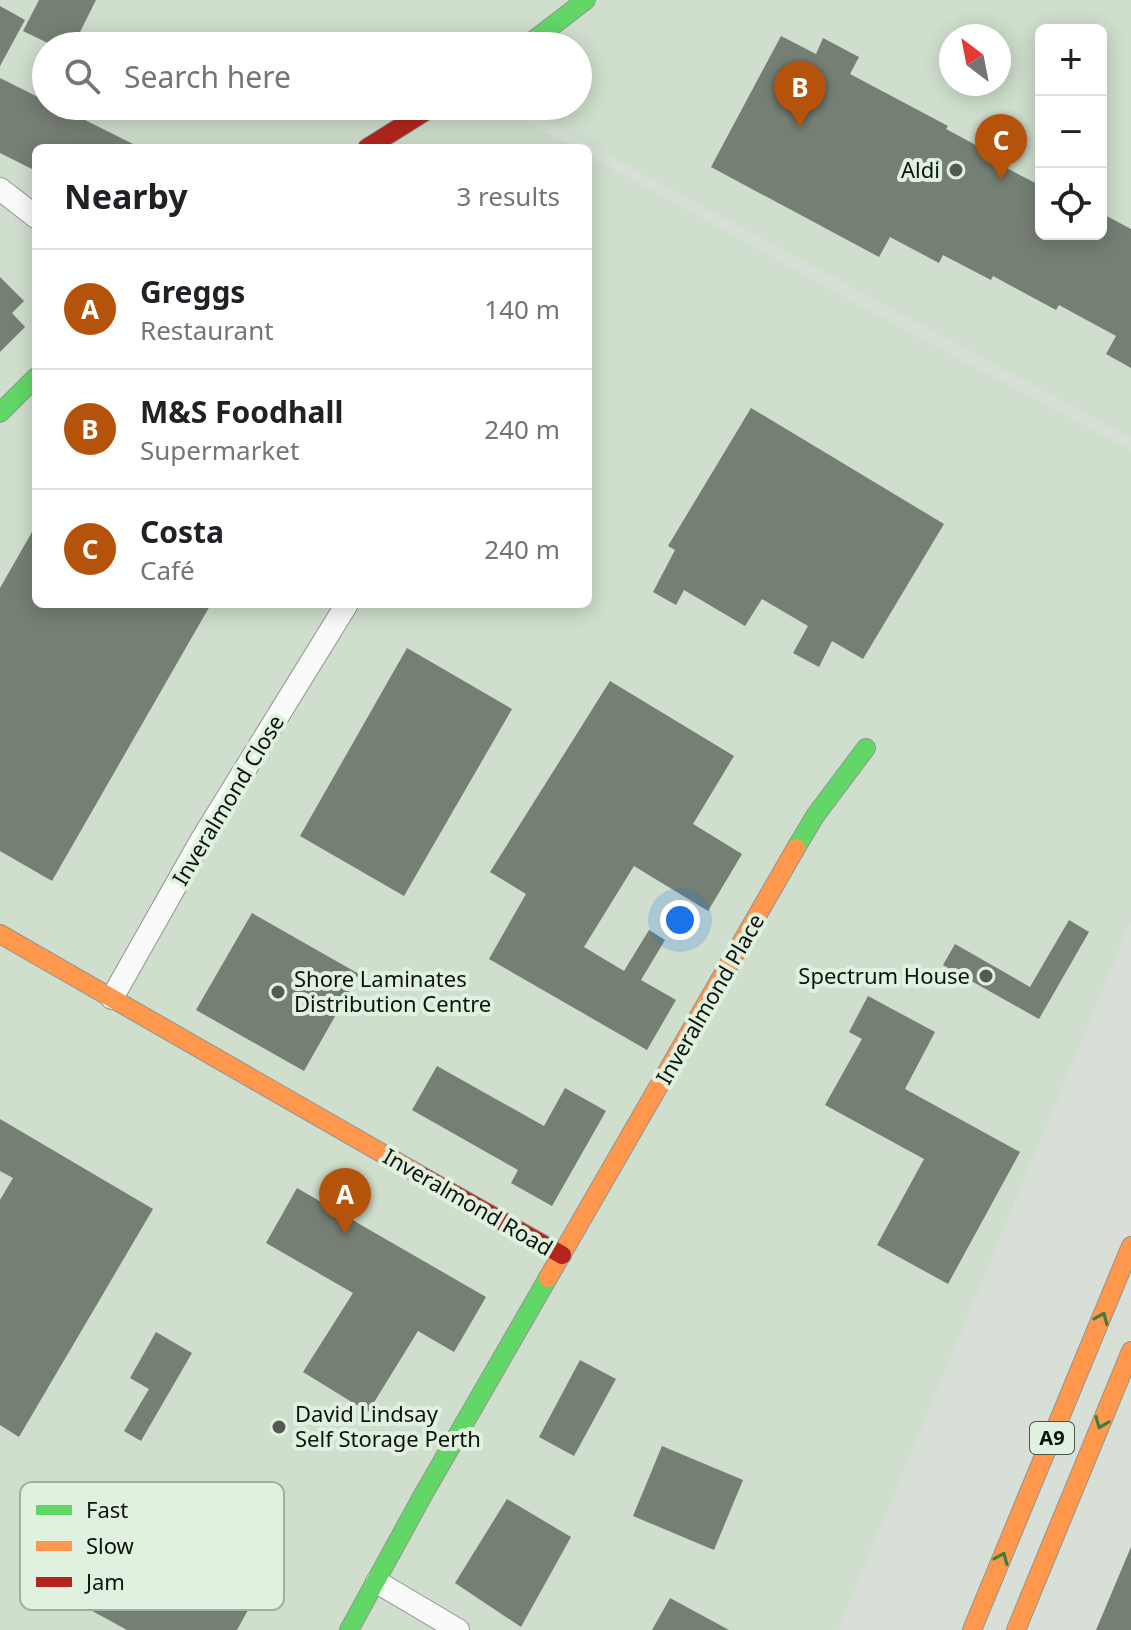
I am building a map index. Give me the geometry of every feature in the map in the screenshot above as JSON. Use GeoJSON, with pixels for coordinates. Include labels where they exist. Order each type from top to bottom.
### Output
{"type":"FeatureCollection","features":[{"type":"Feature","properties":{"kind":"main road"},"geometry":{"type":"LineString","coordinates":[[544,32],[586,0]]}},
{"type":"Feature","properties":{"kind":"main road"},"geometry":{"type":"LineString","coordinates":[[373,144],[412,120]]}},
{"type":"Feature","properties":{"kind":"main road"},"geometry":{"type":"LineString","coordinates":[[0,413],[32,381]]}},
{"type":"Feature","properties":{"kind":"main road","name":"Inveralmond Place"},"geometry":{"type":"LineString","coordinates":[[562,1255],[815,816],[866,748]]}},
{"type":"Feature","properties":{"kind":"main road","name":"Inveralmond Road"},"geometry":{"type":"LineString","coordinates":[[0,934],[562,1255],[349,1630]]}},
{"type":"Feature","properties":{"kind":"main road","name":"A9"},"geometry":{"type":"LineString","coordinates":[[972,1630],[1131,1246]]}},
{"type":"Feature","properties":{"kind":"main road","name":"A9"},"geometry":{"type":"LineString","coordinates":[[1016,1630],[1131,1351]]}},
{"type":"Feature","properties":{"kind":"street"},"geometry":{"type":"LineString","coordinates":[[0,189],[32,214]]}},
{"type":"Feature","properties":{"kind":"street","name":"Inveralmond Close"},"geometry":{"type":"LineString","coordinates":[[112,998],[202,839],[345,608]]}},
{"type":"Feature","properties":{"kind":"street"},"geometry":{"type":"LineString","coordinates":[[377,1582],[458,1630]]}},
{"type":"Feature","properties":{"kind":"shaded area"},"geometry":{"type":"Polygon","coordinates":[[[0,0],[1131,0],[1131,438],[543,120],[592,120],[592,32],[32,32],[32,120],[524,120],[568,144],[32,144],[32,608],[592,608],[592,157],[877,315],[1131,450],[1131,921],[838,1630],[0,1630],[0,0]]]}},
{"type":"Feature","properties":{"kind":"building"},"geometry":{"type":"Polygon","coordinates":[[[39,0],[96,0],[80,32],[32,32],[32,35],[23,31],[39,0]]]}},
{"type":"Feature","properties":{"kind":"building"},"geometry":{"type":"Polygon","coordinates":[[[0,6],[25,20],[0,66],[0,6]]]}},
{"type":"Feature","properties":{"kind":"building"},"geometry":{"type":"Polygon","coordinates":[[[781,36],[816,54],[823,38],[859,57],[850,74],[948,126],[946,129],[996,156],[993,161],[1035,183],[1035,240],[1107,240],[1107,216],[1131,229],[1131,368],[1106,354],[1116,336],[1059,305],[1056,310],[993,276],[991,280],[943,255],[939,263],[890,237],[879,257],[711,167],[781,36]]]}},
{"type":"Feature","properties":{"kind":"building"},"geometry":{"type":"Polygon","coordinates":[[[0,78],[32,94],[32,120],[85,120],[133,144],[32,144],[32,169],[0,153],[0,78]]]}},
{"type":"Feature","properties":{"kind":"building"},"geometry":{"type":"Polygon","coordinates":[[[0,277],[24,301],[12,313],[25,327],[0,352],[0,277]]]}},
{"type":"Feature","properties":{"kind":"building"},"geometry":{"type":"Polygon","coordinates":[[[751,408],[944,524],[863,659],[832,641],[819,667],[793,653],[808,626],[762,599],[745,626],[684,590],[676,605],[653,592],[675,550],[668,546],[751,408]]]}},
{"type":"Feature","properties":{"kind":"building"},"geometry":{"type":"Polygon","coordinates":[[[32,532],[32,608],[209,608],[52,881],[0,851],[0,588],[32,532]]]}},
{"type":"Feature","properties":{"kind":"building"},"geometry":{"type":"Polygon","coordinates":[[[407,648],[512,709],[404,896],[300,836],[407,648]]]}},
{"type":"Feature","properties":{"kind":"building"},"geometry":{"type":"Polygon","coordinates":[[[610,681],[734,756],[693,824],[742,854],[708,911],[634,866],[584,947],[624,971],[649,930],[665,940],[641,980],[676,1000],[647,1050],[489,959],[526,894],[490,872],[610,681]]]}},
{"type":"Feature","properties":{"kind":"building","name":"Shore Laminates Distribution Centre"},"geometry":{"type":"Polygon","coordinates":[[[252,913],[359,974],[304,1071],[196,1010],[252,913]]]}},
{"type":"Feature","properties":{"kind":"building","name":"Spectrum House"},"geometry":{"type":"Polygon","coordinates":[[[1069,920],[1089,932],[1039,1019],[943,965],[955,944],[1030,987],[1069,920]]]}},
{"type":"Feature","properties":{"kind":"building"},"geometry":{"type":"Polygon","coordinates":[[[868,996],[935,1032],[905,1089],[1020,1152],[948,1284],[877,1245],[924,1159],[825,1105],[862,1039],[849,1032],[868,996]]]}},
{"type":"Feature","properties":{"kind":"building"},"geometry":{"type":"Polygon","coordinates":[[[437,1066],[544,1126],[565,1088],[606,1111],[552,1206],[511,1183],[518,1170],[412,1110],[437,1066]]]}},
{"type":"Feature","properties":{"kind":"building"},"geometry":{"type":"Polygon","coordinates":[[[0,1119],[153,1209],[19,1437],[0,1425],[0,1200],[13,1178],[0,1171],[0,1119]]]}},
{"type":"Feature","properties":{"kind":"building"},"geometry":{"type":"Polygon","coordinates":[[[297,1188],[486,1297],[454,1352],[418,1331],[368,1412],[303,1372],[353,1293],[266,1243],[297,1188]]]}},
{"type":"Feature","properties":{"kind":"building"},"geometry":{"type":"Polygon","coordinates":[[[156,1332],[192,1353],[141,1441],[124,1431],[149,1389],[130,1378],[156,1332]]]}},
{"type":"Feature","properties":{"kind":"building"},"geometry":{"type":"Polygon","coordinates":[[[580,1360],[616,1379],[574,1456],[539,1437],[580,1360]]]}},
{"type":"Feature","properties":{"kind":"building"},"geometry":{"type":"Polygon","coordinates":[[[662,1446],[743,1480],[714,1550],[633,1516],[662,1446]]]}},
{"type":"Feature","properties":{"kind":"building"},"geometry":{"type":"Polygon","coordinates":[[[507,1499],[571,1537],[521,1627],[455,1583],[507,1499]]]}},
{"type":"Feature","properties":{"kind":"building"},"geometry":{"type":"Polygon","coordinates":[[[1131,1547],[1131,1630],[1096,1630],[1131,1547]]]}},
{"type":"Feature","properties":{"kind":"building"},"geometry":{"type":"Polygon","coordinates":[[[670,1598],[729,1630],[652,1630],[670,1598]]]}},
{"type":"Feature","properties":{"kind":"building"},"geometry":{"type":"Polygon","coordinates":[[[90,1610],[248,1610],[237,1630],[127,1630],[90,1610]]]}},
{"type":"Feature","properties":{"kind":"traffic: fast"},"geometry":{"type":"LineString","coordinates":[[544,32],[586,0]]}},
{"type":"Feature","properties":{"kind":"traffic: fast"},"geometry":{"type":"LineString","coordinates":[[0,413],[32,381]]}},
{"type":"Feature","properties":{"kind":"traffic: fast"},"geometry":{"type":"LineString","coordinates":[[796,848],[815,816],[866,748]]}},
{"type":"Feature","properties":{"kind":"traffic: fast"},"geometry":{"type":"LineString","coordinates":[[349,1630],[548,1278]]}},
{"type":"Feature","properties":{"kind":"traffic: slow"},"geometry":{"type":"LineString","coordinates":[[548,1278],[796,848]]}},
{"type":"Feature","properties":{"kind":"traffic: slow"},"geometry":{"type":"LineString","coordinates":[[0,934],[420,1175]]}},
{"type":"Feature","properties":{"kind":"traffic: slow"},"geometry":{"type":"LineString","coordinates":[[972,1630],[1131,1246]]}},
{"type":"Feature","properties":{"kind":"traffic: slow"},"geometry":{"type":"LineString","coordinates":[[1016,1630],[1131,1351]]}},
{"type":"Feature","properties":{"kind":"traffic: jam"},"geometry":{"type":"LineString","coordinates":[[373,144],[412,120]]}},
{"type":"Feature","properties":{"kind":"traffic: jam"},"geometry":{"type":"LineString","coordinates":[[420,1175],[562,1255]]}},
{"type":"Feature","properties":{"kind":"place","name":"M&S Foodhall"},"geometry":{"type":"Point","coordinates":[800,127]}},
{"type":"Feature","properties":{"kind":"place","name":"Aldi"},"geometry":{"type":"Point","coordinates":[956,170]}},
{"type":"Feature","properties":{"kind":"place","name":"Costa"},"geometry":{"type":"Point","coordinates":[1001,180]}},
{"type":"Feature","properties":{"kind":"place","name":"Spectrum House"},"geometry":{"type":"Point","coordinates":[986,976]}},
{"type":"Feature","properties":{"kind":"place","name":"Shore Laminates Distribution Centre"},"geometry":{"type":"Point","coordinates":[278,992]}},
{"type":"Feature","properties":{"kind":"place","name":"Greggs"},"geometry":{"type":"Point","coordinates":[345,1234]}},
{"type":"Feature","properties":{"kind":"place","name":"David Lindsay Self Storage Perth"},"geometry":{"type":"Point","coordinates":[279,1427]}}]}
